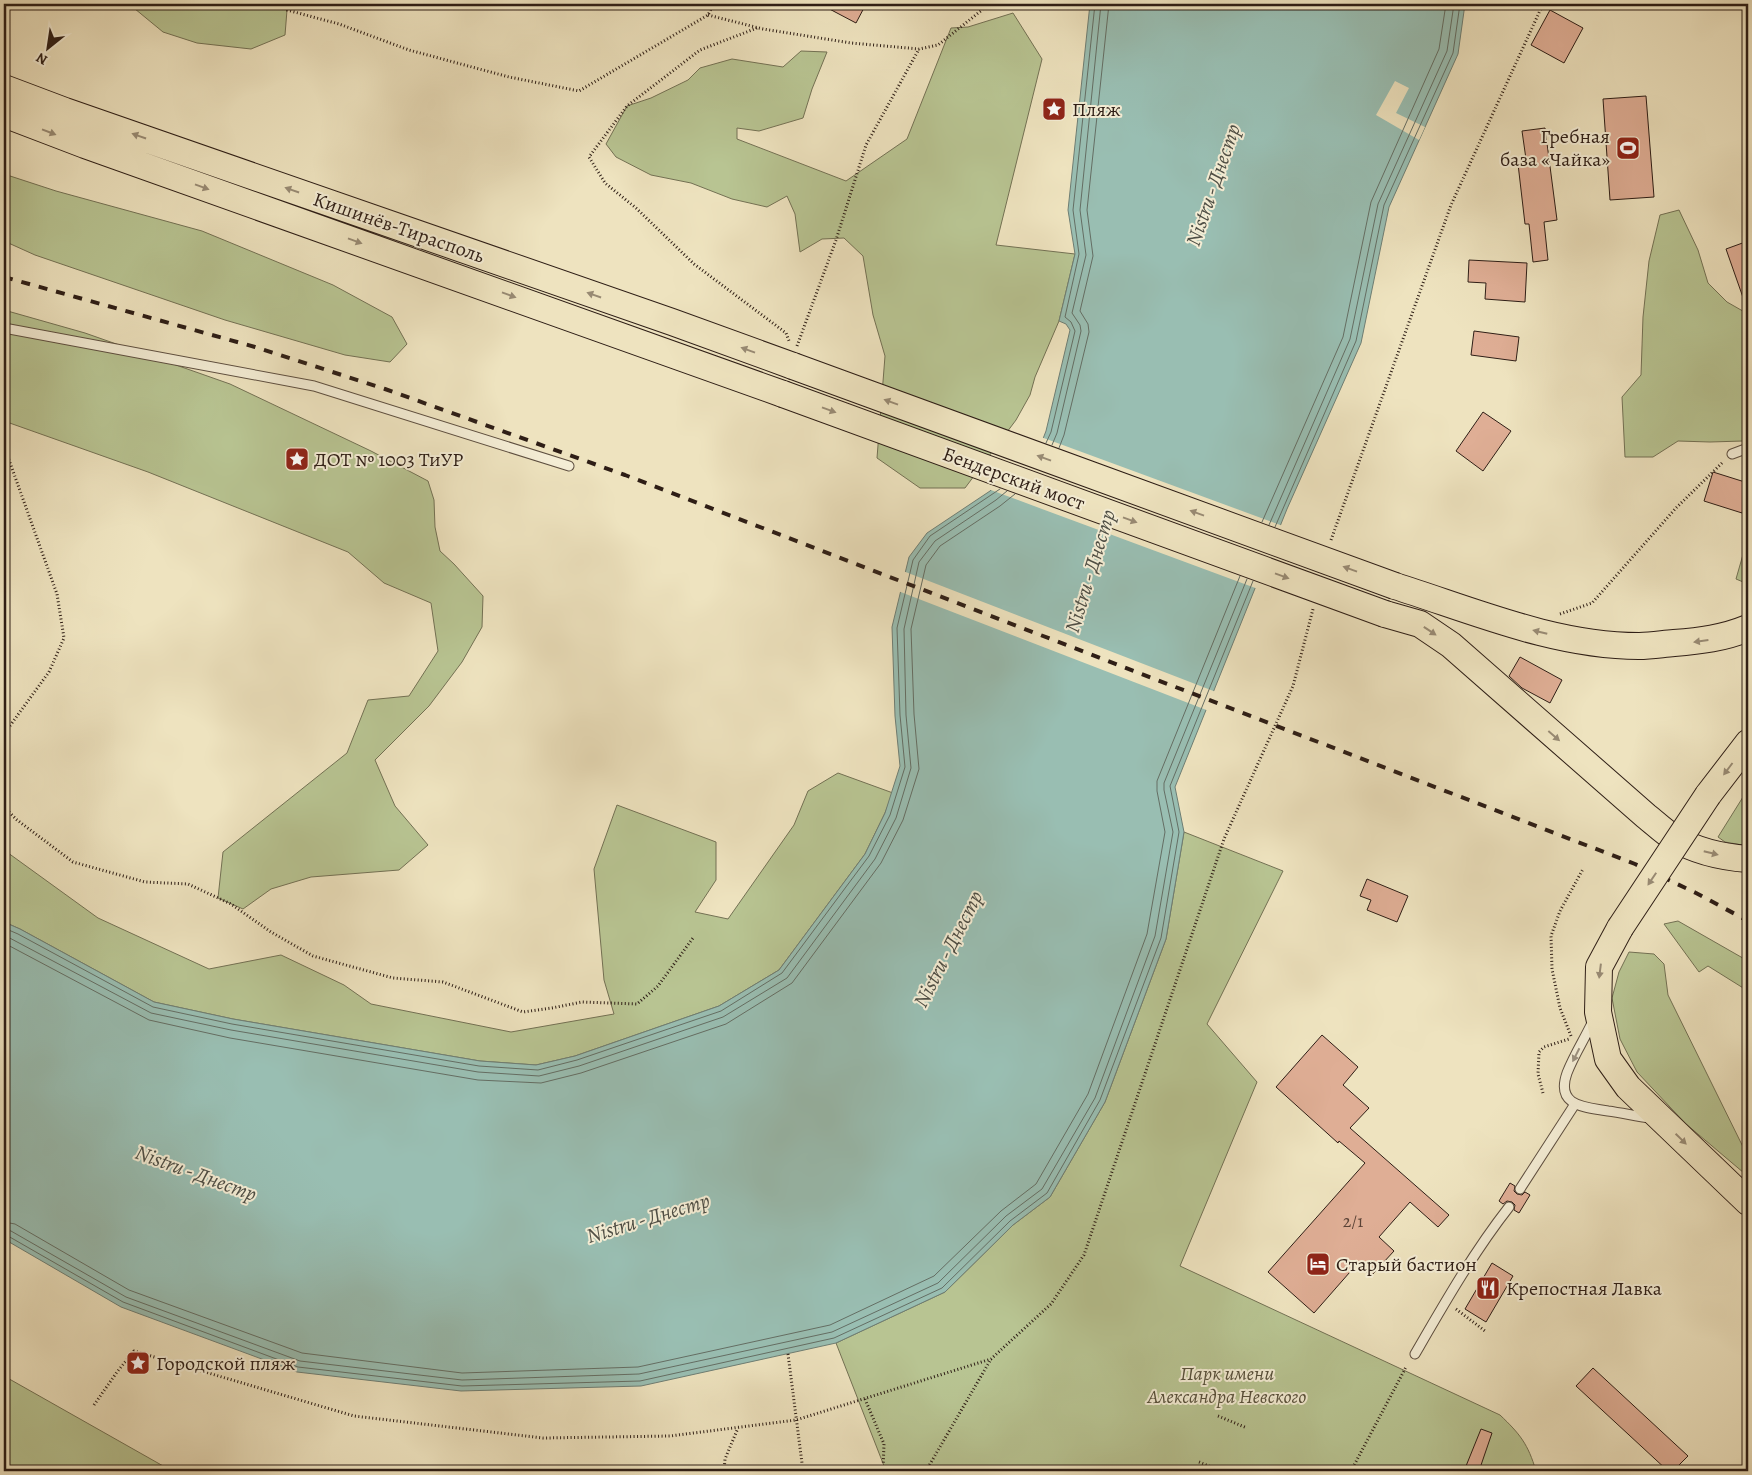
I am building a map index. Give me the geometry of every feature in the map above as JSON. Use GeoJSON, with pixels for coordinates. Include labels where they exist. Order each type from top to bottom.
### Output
{"type":"FeatureCollection","features":[{"type":"Feature","properties":{"kind":"main road","name":"Кишинёв-Тирасполь"},"geometry":{"type":"LineString","coordinates":[[4,88],[65,111],[672,322],[793,362]]}},
{"type":"Feature","properties":{"kind":"main road","name":"Кишинёв-Тирасполь"},"geometry":{"type":"LineString","coordinates":[[4,114],[85,145],[783,394]]}},
{"type":"Feature","properties":{"kind":"main road","name":"Бендерский мост"},"geometry":{"type":"LineString","coordinates":[[793,362],[1395,586],[1525,628],[1595,642],[1640,646],[1705,641],[1748,628]]}},
{"type":"Feature","properties":{"kind":"main road","name":"Бендерский мост"},"geometry":{"type":"LineString","coordinates":[[783,394],[1385,614],[1420,624],[1451,645],[1673,838],[1706,853],[1748,859]]}},
{"type":"Feature","properties":{"kind":"main road"},"geometry":{"type":"LineString","coordinates":[[1748,743],[1708,795],[1620,928],[1599,967],[1598,1012],[1608,1059],[1628,1087],[1748,1202]]}},
{"type":"Feature","properties":{"kind":"lane"},"geometry":{"type":"LineString","coordinates":[[4,328],[314,386],[569,466]]}},
{"type":"Feature","properties":{"kind":"lane"},"geometry":{"type":"LineString","coordinates":[[1732,454],[1748,448]]}},
{"type":"Feature","properties":{"kind":"lane"},"geometry":{"type":"LineString","coordinates":[[1598,1012],[1568,1073],[1565,1085],[1568,1096],[1575,1104],[1586,1108],[1662,1120]]}},
{"type":"Feature","properties":{"kind":"lane"},"geometry":{"type":"LineString","coordinates":[[1520,1189],[1575,1104]]}},
{"type":"Feature","properties":{"kind":"lane"},"geometry":{"type":"LineString","coordinates":[[1415,1354],[1446,1301],[1509,1207]]}},
{"type":"Feature","properties":{"kind":"path"},"geometry":{"type":"LineString","coordinates":[[278,4],[287,10],[339,24],[409,50],[509,77],[579,91],[708,15],[714,4]]}},
{"type":"Feature","properties":{"kind":"path"},"geometry":{"type":"LineString","coordinates":[[708,15],[756,28],[851,42],[919,49],[938,45],[982,10],[986,4]]}},
{"type":"Feature","properties":{"kind":"path"},"geometry":{"type":"LineString","coordinates":[[1330,544],[1451,205],[1542,4]]}},
{"type":"Feature","properties":{"kind":"path"},"geometry":{"type":"LineString","coordinates":[[756,28],[700,50],[627,106],[589,157],[605,183],[636,208],[694,264],[786,333],[793,362]]}},
{"type":"Feature","properties":{"kind":"path"},"geometry":{"type":"LineString","coordinates":[[793,362],[836,240],[866,145],[919,49]]}},
{"type":"Feature","properties":{"kind":"path"},"geometry":{"type":"LineString","coordinates":[[4,446],[57,594],[64,638],[48,672],[4,734]]}},
{"type":"Feature","properties":{"kind":"path"},"geometry":{"type":"LineString","coordinates":[[1557,615],[1592,603],[1676,508],[1732,454]]}},
{"type":"Feature","properties":{"kind":"path"},"geometry":{"type":"LineString","coordinates":[[926,1471],[991,1359],[1051,1304],[1084,1255],[1224,838],[1293,686],[1315,601]]}},
{"type":"Feature","properties":{"kind":"path"},"geometry":{"type":"LineString","coordinates":[[4,807],[17,820],[73,862],[144,882],[188,884],[232,904],[271,932],[313,956],[393,978],[443,982],[523,1012],[582,1002],[637,1004],[658,986],[693,938]]}},
{"type":"Feature","properties":{"kind":"path"},"geometry":{"type":"LineString","coordinates":[[1543,1092],[1538,1074],[1539,1052],[1544,1047],[1572,1038],[1560,1008],[1552,969],[1551,936],[1560,911],[1583,868]]}},
{"type":"Feature","properties":{"kind":"path"},"geometry":{"type":"LineString","coordinates":[[1446,1301],[1484,1331]]}},
{"type":"Feature","properties":{"kind":"path"},"geometry":{"type":"LineString","coordinates":[[94,1405],[117,1372],[134,1352],[354,1416],[542,1438],[670,1436],[796,1420],[991,1359]]}},
{"type":"Feature","properties":{"kind":"path"},"geometry":{"type":"LineString","coordinates":[[788,1354],[803,1471]]}},
{"type":"Feature","properties":{"kind":"path"},"geometry":{"type":"LineString","coordinates":[[1351,1471],[1406,1367]]}},
{"type":"Feature","properties":{"kind":"path"},"geometry":{"type":"LineString","coordinates":[[865,1399],[884,1444],[883,1471]]}},
{"type":"Feature","properties":{"kind":"path"},"geometry":{"type":"LineString","coordinates":[[1218,1416],[1248,1428]]}},
{"type":"Feature","properties":{"kind":"path"},"geometry":{"type":"LineString","coordinates":[[724,1471],[725,1460],[738,1428]]}},
{"type":"Feature","properties":{"kind":"path"},"geometry":{"type":"LineString","coordinates":[[1199,1462],[1221,1471]]}},
{"type":"Feature","properties":{"kind":"path"},"geometry":{"type":"LineString","coordinates":[[826,1471],[857,1467]]}},
{"type":"Feature","properties":{"kind":"green space"},"geometry":{"type":"Polygon","coordinates":[[[129,4],[278,4],[287,10],[285,35],[251,49],[197,43],[163,32],[129,4]]]}},
{"type":"Feature","properties":{"kind":"green space"},"geometry":{"type":"Polygon","coordinates":[[[1013,13],[1042,59],[996,245],[1075,254],[1059,321],[1035,377],[1030,395],[1016,420],[965,488],[920,488],[877,458],[885,356],[873,315],[863,256],[844,238],[822,239],[800,252],[795,214],[787,196],[767,207],[732,199],[691,183],[651,175],[616,157],[606,144],[627,106],[651,98],[688,80],[700,68],[732,59],[783,67],[801,51],[827,52],[803,118],[759,131],[737,128],[737,139],[846,181],[907,139],[951,28],[968,27],[1013,13]]]}},
{"type":"Feature","properties":{"kind":"green space"},"geometry":{"type":"Polygon","coordinates":[[[4,174],[56,191],[202,231],[333,285],[392,317],[407,344],[390,362],[345,355],[225,320],[35,255],[4,241],[4,174]]]}},
{"type":"Feature","properties":{"kind":"green space"},"geometry":{"type":"Polygon","coordinates":[[[1679,210],[1698,250],[1708,283],[1727,302],[1748,314],[1748,438],[1743,441],[1678,441],[1653,457],[1625,457],[1622,397],[1641,375],[1643,317],[1649,261],[1660,215],[1679,210]]]}},
{"type":"Feature","properties":{"kind":"green space"},"geometry":{"type":"Polygon","coordinates":[[[4,310],[85,333],[230,384],[371,451],[428,481],[434,500],[435,527],[440,551],[483,596],[482,627],[462,662],[429,706],[375,760],[395,806],[428,845],[399,870],[311,877],[271,889],[243,909],[218,898],[223,852],[347,753],[368,700],[409,696],[438,651],[431,603],[384,583],[348,552],[148,472],[4,421],[4,310]]]}},
{"type":"Feature","properties":{"kind":"green space"},"geometry":{"type":"Polygon","coordinates":[[[1748,544],[1748,584],[1736,579],[1744,551],[1748,544]]]}},
{"type":"Feature","properties":{"kind":"green space"},"geometry":{"type":"Polygon","coordinates":[[[838,773],[893,793],[865,854],[779,970],[719,1006],[575,1056],[536,1065],[480,1061],[233,1019],[154,1002],[4,922],[4,850],[98,918],[209,969],[281,955],[344,985],[371,1004],[511,1032],[614,1014],[604,980],[594,869],[617,805],[716,842],[716,880],[695,912],[728,919],[794,825],[808,791],[838,773]]]}},
{"type":"Feature","properties":{"kind":"green space"},"geometry":{"type":"Polygon","coordinates":[[[1748,789],[1748,846],[1725,842],[1718,837],[1748,789]]]}},
{"type":"Feature","properties":{"kind":"green space","name":"Парк имени Александра Невского"},"geometry":{"type":"Polygon","coordinates":[[[1184,832],[1283,871],[1207,1024],[1257,1082],[1180,1266],[1500,1415],[1522,1440],[1530,1454],[1536,1471],[886,1471],[836,1343],[945,1292],[1013,1225],[1050,1197],[1105,1102],[1166,939],[1184,832]]]}},
{"type":"Feature","properties":{"kind":"green space"},"geometry":{"type":"Polygon","coordinates":[[[1678,921],[1748,961],[1748,991],[1708,966],[1699,972],[1664,924],[1678,921]]]}},
{"type":"Feature","properties":{"kind":"green space"},"geometry":{"type":"Polygon","coordinates":[[[1629,952],[1654,954],[1664,964],[1668,995],[1748,1157],[1748,1174],[1744,1173],[1686,1124],[1637,1072],[1620,1039],[1612,998],[1619,972],[1629,952]]]}},
{"type":"Feature","properties":{"kind":"green space"},"geometry":{"type":"Polygon","coordinates":[[[4,1376],[172,1471],[4,1471],[4,1376]]]}},
{"type":"Feature","properties":{"kind":"water","name":"Nistru - Днестр"},"geometry":{"type":"Polygon","coordinates":[[[1090,4],[1465,4],[1458,54],[1389,207],[1361,343],[1287,509],[1175,787],[1184,832],[1166,939],[1105,1102],[1050,1197],[1013,1225],[945,1292],[836,1343],[641,1386],[461,1391],[297,1372],[121,1307],[4,1239],[4,922],[154,1002],[233,1019],[480,1061],[536,1065],[575,1056],[719,1006],[779,970],[865,854],[885,813],[900,766],[895,716],[892,627],[909,557],[927,533],[990,491],[1039,449],[1046,431],[1070,330],[1066,324],[1059,321],[1075,254],[1068,210],[1090,4]]]}},
{"type":"Feature","properties":{"kind":"pier"},"geometry":{"type":"Polygon","coordinates":[[[1395,81],[1409,88],[1396,113],[1425,127],[1419,140],[1376,115],[1395,81]]]}},
{"type":"Feature","properties":{"kind":"pier"},"geometry":{"type":"Polygon","coordinates":[[[1041,437],[1283,526],[1258,589],[988,489],[1037,447],[1041,437]]]}},
{"type":"Feature","properties":{"kind":"pier"},"geometry":{"type":"Polygon","coordinates":[[[903,571],[1216,692],[1209,711],[898,591],[903,571]]]}},
{"type":"Feature","properties":{"kind":"building"},"geometry":{"type":"Polygon","coordinates":[[[820,4],[866,4],[856,23],[820,4]]]}},
{"type":"Feature","properties":{"kind":"building"},"geometry":{"type":"Polygon","coordinates":[[[1550,10],[1583,28],[1564,63],[1531,45],[1550,10]]]}},
{"type":"Feature","properties":{"kind":"building","name":"Гребная база «Чайка»"},"geometry":{"type":"Polygon","coordinates":[[[1646,96],[1654,197],[1610,200],[1603,99],[1646,96]]]}},
{"type":"Feature","properties":{"kind":"building"},"geometry":{"type":"Polygon","coordinates":[[[1545,128],[1557,220],[1544,222],[1548,260],[1533,262],[1529,224],[1525,224],[1518,164],[1527,166],[1522,131],[1545,128]]]}},
{"type":"Feature","properties":{"kind":"building"},"geometry":{"type":"Polygon","coordinates":[[[1748,241],[1748,305],[1746,306],[1726,249],[1748,241]]]}},
{"type":"Feature","properties":{"kind":"building"},"geometry":{"type":"Polygon","coordinates":[[[1469,260],[1527,263],[1525,302],[1485,299],[1486,283],[1468,282],[1469,260]]]}},
{"type":"Feature","properties":{"kind":"building"},"geometry":{"type":"Polygon","coordinates":[[[1474,331],[1519,337],[1516,361],[1471,355],[1474,331]]]}},
{"type":"Feature","properties":{"kind":"building"},"geometry":{"type":"Polygon","coordinates":[[[1483,412],[1511,431],[1483,471],[1456,451],[1483,412]]]}},
{"type":"Feature","properties":{"kind":"building"},"geometry":{"type":"Polygon","coordinates":[[[1713,472],[1748,483],[1748,491],[1742,513],[1704,501],[1713,472]]]}},
{"type":"Feature","properties":{"kind":"building"},"geometry":{"type":"Polygon","coordinates":[[[1520,657],[1562,680],[1550,703],[1522,688],[1509,676],[1520,657]]]}},
{"type":"Feature","properties":{"kind":"building"},"geometry":{"type":"Polygon","coordinates":[[[1367,879],[1408,896],[1397,922],[1367,910],[1371,900],[1360,896],[1367,879]]]}},
{"type":"Feature","properties":{"kind":"building"},"geometry":{"type":"Polygon","coordinates":[[[1322,1035],[1358,1067],[1343,1085],[1369,1108],[1350,1128],[1449,1215],[1438,1227],[1410,1202],[1379,1237],[1394,1251],[1371,1276],[1357,1264],[1314,1313],[1268,1272],[1365,1163],[1339,1141],[1338,1143],[1276,1087],[1322,1035]]]}},
{"type":"Feature","properties":{"kind":"building"},"geometry":{"type":"Polygon","coordinates":[[[1510,1183],[1515,1186],[1514,1191],[1517,1194],[1522,1195],[1525,1192],[1530,1195],[1519,1213],[1514,1210],[1515,1205],[1512,1202],[1507,1201],[1503,1204],[1499,1201],[1510,1183]]]}},
{"type":"Feature","properties":{"kind":"building","name":"Крепостная Лавка"},"geometry":{"type":"Polygon","coordinates":[[[1492,1263],[1513,1276],[1486,1322],[1465,1309],[1492,1263]]]}},
{"type":"Feature","properties":{"kind":"building"},"geometry":{"type":"Polygon","coordinates":[[[1593,1368],[1688,1456],[1673,1471],[1668,1471],[1576,1386],[1593,1368]]]}},
{"type":"Feature","properties":{"kind":"building"},"geometry":{"type":"Polygon","coordinates":[[[1481,1429],[1492,1433],[1479,1471],[1464,1471],[1481,1429]]]}},
{"type":"Feature","properties":{"kind":"railway"},"geometry":{"type":"LineString","coordinates":[[4,277],[255,347],[385,389],[625,475],[1635,864],[1696,893],[1748,921]]}},
{"type":"Feature","properties":{"kind":"place","name":"Пляж"},"geometry":{"type":"Point","coordinates":[1054,109]}},
{"type":"Feature","properties":{"kind":"place","name":"Гребная база «Чайка»"},"geometry":{"type":"Point","coordinates":[1628,148]}},
{"type":"Feature","properties":{"kind":"place","name":"ДОТ № 1003 ТиУР"},"geometry":{"type":"Point","coordinates":[297,459]}},
{"type":"Feature","properties":{"kind":"place","name":"Старый бастион"},"geometry":{"type":"Point","coordinates":[1318,1264]}},
{"type":"Feature","properties":{"kind":"place","name":"Крепостная Лавка"},"geometry":{"type":"Point","coordinates":[1488,1288]}},
{"type":"Feature","properties":{"kind":"place","name":"Городской пляж"},"geometry":{"type":"Point","coordinates":[138,1363]}}]}
